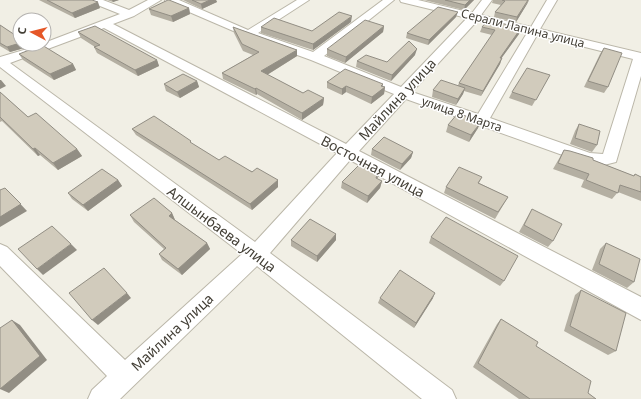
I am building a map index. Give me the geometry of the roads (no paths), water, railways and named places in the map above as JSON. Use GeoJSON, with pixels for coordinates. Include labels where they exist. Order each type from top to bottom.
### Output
{"type":"FeatureCollection","features":[{"type":"Feature","properties":{"kind":"street"},"geometry":{"type":"LineString","coordinates":[[94,0],[130,14]]}},
{"type":"Feature","properties":{"kind":"street"},"geometry":{"type":"LineString","coordinates":[[1,62],[130,14],[156,0]]}},
{"type":"Feature","properties":{"kind":"street","name":"улица 8 Марта"},"geometry":{"type":"LineString","coordinates":[[170,0],[249,34],[315,57],[403,93],[588,158],[600,160],[610,158],[640,57]]}},
{"type":"Feature","properties":{"kind":"street"},"geometry":{"type":"LineString","coordinates":[[249,34],[304,0]]}},
{"type":"Feature","properties":{"kind":"street"},"geometry":{"type":"LineString","coordinates":[[315,57],[389,0]]}},
{"type":"Feature","properties":{"kind":"street","name":"Серали Лапина улица"},"geometry":{"type":"LineString","coordinates":[[405,0],[640,57]]}},
{"type":"Feature","properties":{"kind":"street","name":"Майлина улица"},"geometry":{"type":"LineString","coordinates":[[101,399],[256,254],[348,152],[475,16],[487,0]]}},
{"type":"Feature","properties":{"kind":"street"},"geometry":{"type":"LineString","coordinates":[[481,121],[552,0]]}},
{"type":"Feature","properties":{"kind":"street","name":"Восточная улица"},"geometry":{"type":"LineString","coordinates":[[104,24],[348,152],[641,309]]}},
{"type":"Feature","properties":{"kind":"street","name":"Алшынбаева улица"},"geometry":{"type":"LineString","coordinates":[[1,62],[256,254],[443,399]]}},
{"type":"Feature","properties":{"kind":"street"},"geometry":{"type":"LineString","coordinates":[[0,253],[124,377]]}}]}
